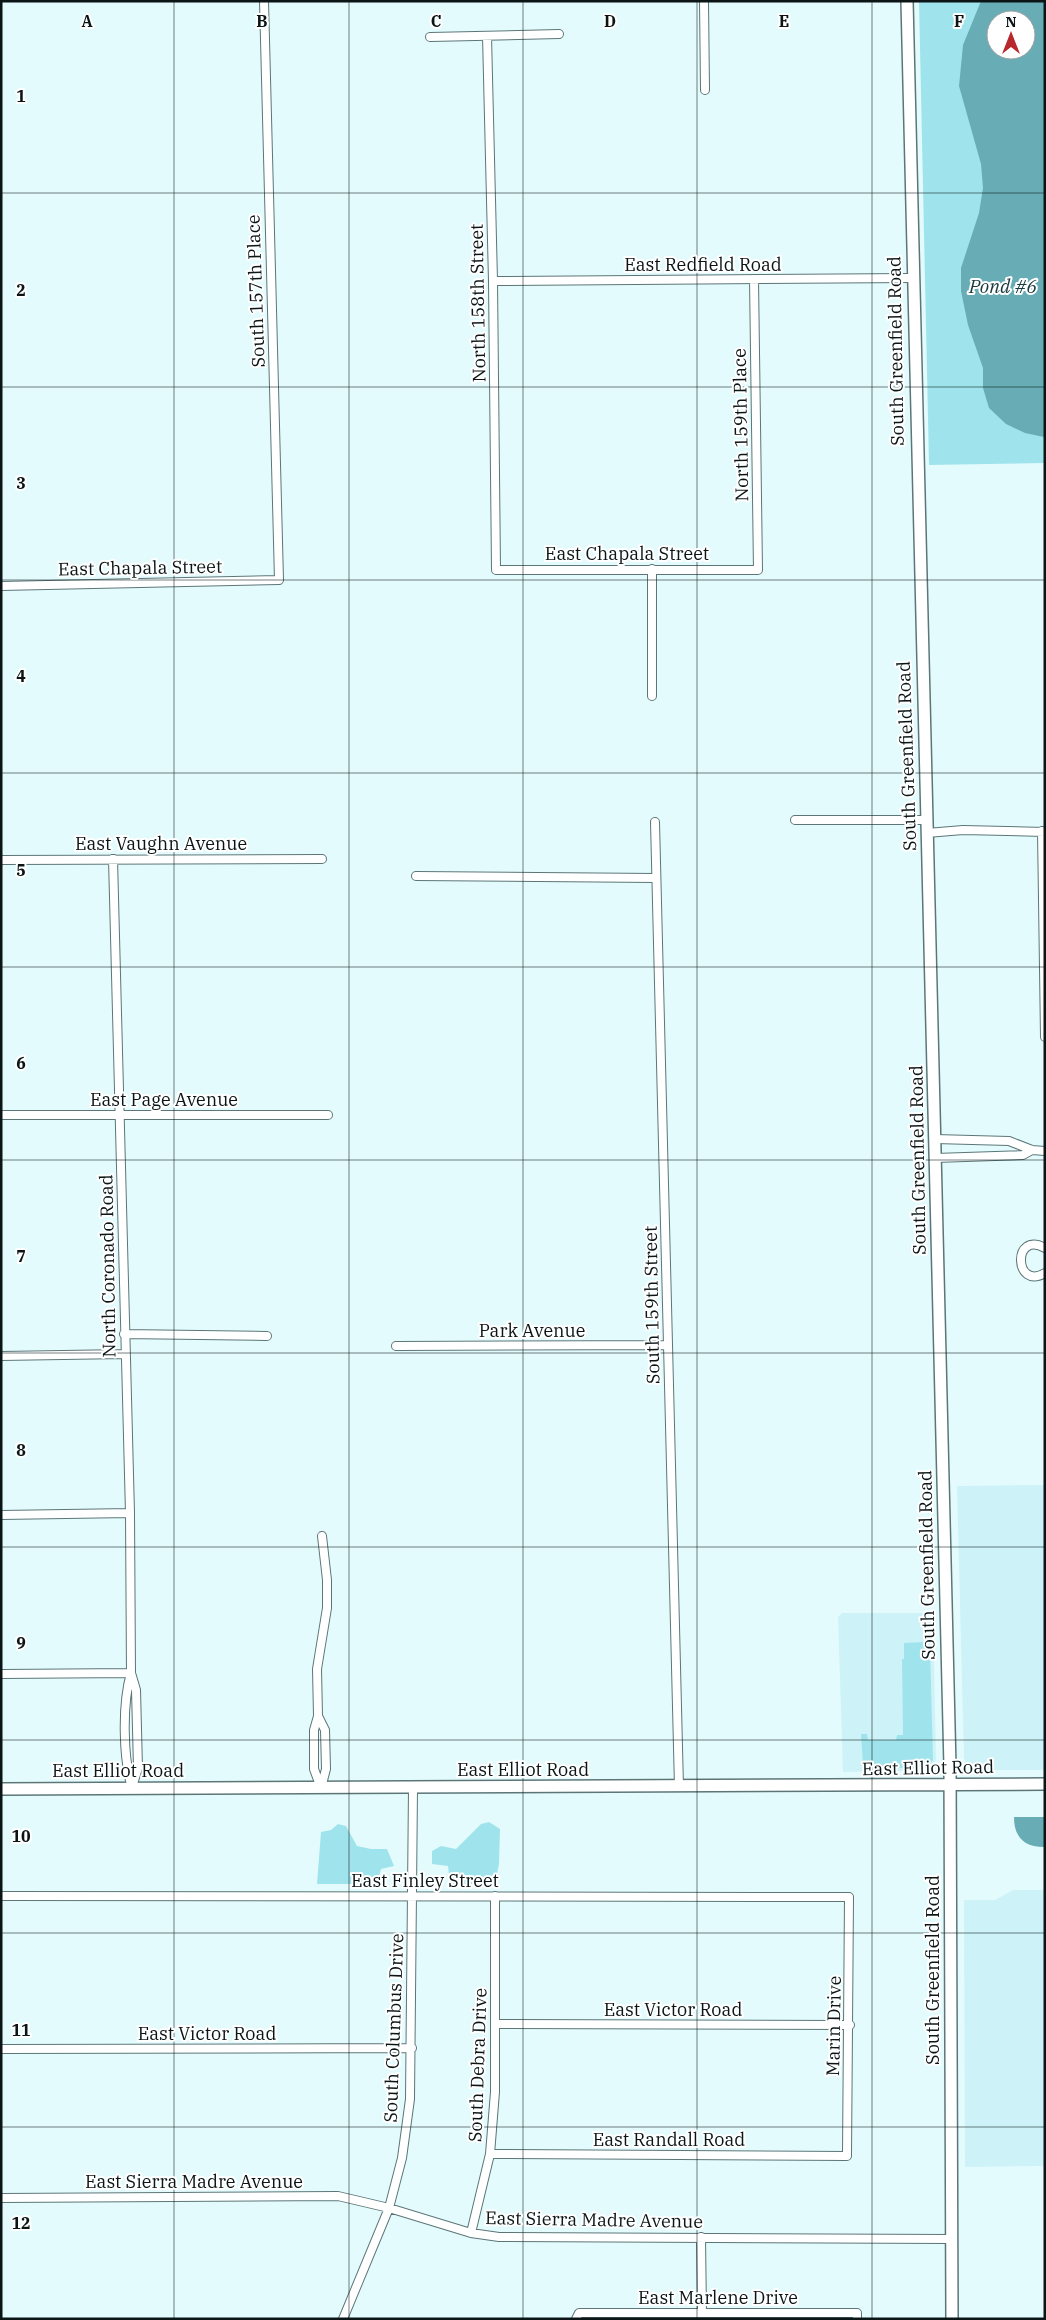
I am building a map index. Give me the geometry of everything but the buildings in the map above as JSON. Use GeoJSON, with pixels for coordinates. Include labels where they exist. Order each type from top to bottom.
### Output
{"type":"FeatureCollection","features":[{"type":"Feature","properties":{"kind":"main road","name":"South Greenfield Road"},"geometry":{"type":"LineString","coordinates":[[907,1],[912,278],[950,1785],[952,2319]]}},
{"type":"Feature","properties":{"kind":"main road","name":"East Elliot Road"},"geometry":{"type":"LineString","coordinates":[[1,1789],[1045,1784]]}},
{"type":"Feature","properties":{"kind":"street","name":"South 157th Place"},"geometry":{"type":"LineString","coordinates":[[264,1],[279,580]]}},
{"type":"Feature","properties":{"kind":"street"},"geometry":{"type":"LineString","coordinates":[[704,1],[704,90]]}},
{"type":"Feature","properties":{"kind":"street"},"geometry":{"type":"LineString","coordinates":[[430,38],[559,34]]}},
{"type":"Feature","properties":{"kind":"street","name":"North 158th Street"},"geometry":{"type":"LineString","coordinates":[[486,36],[493,281],[496,570]]}},
{"type":"Feature","properties":{"kind":"street","name":"East Redfield Road"},"geometry":{"type":"LineString","coordinates":[[493,281],[912,278]]}},
{"type":"Feature","properties":{"kind":"street","name":"North 159th Place"},"geometry":{"type":"LineString","coordinates":[[754,279],[758,570]]}},
{"type":"Feature","properties":{"kind":"street"},"geometry":{"type":"LineString","coordinates":[[652,569],[652,696]]}},
{"type":"Feature","properties":{"kind":"street","name":"East Chapala Street"},"geometry":{"type":"LineString","coordinates":[[496,570],[758,570]]}},
{"type":"Feature","properties":{"kind":"street","name":"East Chapala Street"},"geometry":{"type":"LineString","coordinates":[[1,586],[279,580]]}},
{"type":"Feature","properties":{"kind":"street"},"geometry":{"type":"LineString","coordinates":[[795,820],[926,820]]}},
{"type":"Feature","properties":{"kind":"street","name":"South 159th Street"},"geometry":{"type":"LineString","coordinates":[[655,822],[679,1786]]}},
{"type":"Feature","properties":{"kind":"street"},"geometry":{"type":"LineString","coordinates":[[927,833],[963,830],[1043,832],[1045,1037]]}},
{"type":"Feature","properties":{"kind":"street","name":"North Coronado Road"},"geometry":{"type":"LineString","coordinates":[[113,859],[130,1513],[130,1674],[126,1690],[126,1768],[132,1788]]}},
{"type":"Feature","properties":{"kind":"street","name":"East Vaughn Avenue"},"geometry":{"type":"LineString","coordinates":[[1,860],[322,859]]}},
{"type":"Feature","properties":{"kind":"street"},"geometry":{"type":"LineString","coordinates":[[416,876],[656,878]]}},
{"type":"Feature","properties":{"kind":"street","name":"East Page Avenue"},"geometry":{"type":"LineString","coordinates":[[1,1115],[328,1115]]}},
{"type":"Feature","properties":{"kind":"street"},"geometry":{"type":"LineString","coordinates":[[934,1139],[1009,1141],[1032,1150],[1045,1152]]}},
{"type":"Feature","properties":{"kind":"street"},"geometry":{"type":"LineString","coordinates":[[986,1140],[986,1156]]}},
{"type":"Feature","properties":{"kind":"street"},"geometry":{"type":"LineString","coordinates":[[935,1158],[1023,1155],[1032,1150]]}},
{"type":"Feature","properties":{"kind":"street"},"geometry":{"type":"LineString","coordinates":[[1045,1248],[1038,1245],[1028,1247],[1021,1254],[1020,1259],[1023,1269],[1027,1273],[1037,1276],[1045,1273]]}},
{"type":"Feature","properties":{"kind":"street"},"geometry":{"type":"LineString","coordinates":[[124,1334],[267,1336]]}},
{"type":"Feature","properties":{"kind":"street","name":"Park Avenue"},"geometry":{"type":"LineString","coordinates":[[396,1346],[668,1345]]}},
{"type":"Feature","properties":{"kind":"street"},"geometry":{"type":"LineString","coordinates":[[1,1356],[125,1354]]}},
{"type":"Feature","properties":{"kind":"street"},"geometry":{"type":"LineString","coordinates":[[1,1515],[130,1513]]}},
{"type":"Feature","properties":{"kind":"street"},"geometry":{"type":"LineString","coordinates":[[321,1788],[314,1769],[314,1730],[318,1716],[317,1669],[327,1608],[327,1580],[322,1536]]}},
{"type":"Feature","properties":{"kind":"street"},"geometry":{"type":"LineString","coordinates":[[1,1674],[130,1674]]}},
{"type":"Feature","properties":{"kind":"street","name":"North Coronado Road"},"geometry":{"type":"LineString","coordinates":[[130,1674],[136,1690],[138,1768],[132,1788]]}},
{"type":"Feature","properties":{"kind":"street"},"geometry":{"type":"LineString","coordinates":[[318,1716],[325,1730],[326,1769],[321,1788]]}},
{"type":"Feature","properties":{"kind":"street","name":"South Columbus Drive"},"geometry":{"type":"LineString","coordinates":[[344,2319],[389,2208],[402,2158],[410,2098],[412,2048],[413,1788]]}},
{"type":"Feature","properties":{"kind":"street","name":"East Finley Street"},"geometry":{"type":"LineString","coordinates":[[1,1896],[850,1897]]}},
{"type":"Feature","properties":{"kind":"street","name":"South Debra Drive"},"geometry":{"type":"LineString","coordinates":[[471,2233],[490,2154],[496,2092],[495,1896]]}},
{"type":"Feature","properties":{"kind":"street","name":"Marin Drive"},"geometry":{"type":"LineString","coordinates":[[847,2156],[850,1897]]}},
{"type":"Feature","properties":{"kind":"street","name":"East Victor Road"},"geometry":{"type":"LineString","coordinates":[[497,2024],[850,2025]]}},
{"type":"Feature","properties":{"kind":"street","name":"East Victor Road"},"geometry":{"type":"LineString","coordinates":[[1,2049],[412,2048]]}},
{"type":"Feature","properties":{"kind":"street","name":"East Randall Road"},"geometry":{"type":"LineString","coordinates":[[490,2154],[847,2156]]}},
{"type":"Feature","properties":{"kind":"street","name":"East Sierra Madre Avenue"},"geometry":{"type":"LineString","coordinates":[[1,2198],[338,2196],[389,2208],[471,2233],[499,2237],[951,2239]]}},
{"type":"Feature","properties":{"kind":"street"},"geometry":{"type":"LineString","coordinates":[[701,2237],[702,2313]]}},
{"type":"Feature","properties":{"kind":"street","name":"East Marlene Drive"},"geometry":{"type":"LineString","coordinates":[[578,2316],[702,2313],[857,2316]]}},
{"type":"Feature","properties":{"kind":"shaded area"},"geometry":{"type":"Polygon","coordinates":[[[919,1],[1045,1],[1045,463],[929,465],[919,1]]]}},
{"type":"Feature","properties":{"kind":"shaded area"},"geometry":{"type":"Polygon","coordinates":[[[1045,1485],[1045,1770],[971,1770],[968,1768],[964,1758],[957,1486],[1045,1485]]]}},
{"type":"Feature","properties":{"kind":"shaded area"},"geometry":{"type":"Polygon","coordinates":[[[842,1613],[933,1613],[936,1760],[930,1770],[843,1772],[838,1617],[842,1613]]]}},
{"type":"Feature","properties":{"kind":"shaded area"},"geometry":{"type":"Polygon","coordinates":[[[925,1642],[930,1648],[933,1760],[927,1768],[869,1768],[863,1764],[861,1734],[867,1734],[868,1740],[896,1740],[897,1735],[903,1735],[902,1659],[904,1659],[904,1643],[925,1642]]]}},
{"type":"Feature","properties":{"kind":"shaded area"},"geometry":{"type":"Polygon","coordinates":[[[489,1822],[500,1829],[499,1864],[495,1884],[450,1884],[448,1866],[432,1864],[432,1851],[441,1846],[456,1849],[481,1824],[489,1822]]]}},
{"type":"Feature","properties":{"kind":"shaded area"},"geometry":{"type":"Polygon","coordinates":[[[338,1824],[346,1826],[357,1846],[371,1849],[387,1849],[394,1866],[381,1869],[377,1884],[317,1884],[321,1832],[331,1830],[338,1824]]]}},
{"type":"Feature","properties":{"kind":"shaded area"},"geometry":{"type":"Polygon","coordinates":[[[1013,1890],[1045,1890],[1045,2166],[965,2167],[964,1900],[995,1900],[1013,1890]]]}},
{"type":"Feature","properties":{"kind":"water","name":"Pond #6"},"geometry":{"type":"Polygon","coordinates":[[[981,1],[1045,1],[1044,437],[1025,433],[1006,424],[989,408],[983,388],[983,368],[968,325],[961,291],[961,268],[979,213],[983,188],[981,164],[959,86],[963,45],[981,1]]]}},
{"type":"Feature","properties":{"kind":"water"},"geometry":{"type":"Polygon","coordinates":[[[1014,1817],[1045,1817],[1044,1847],[1037,1847],[1022,1840],[1016,1830],[1014,1817]]]}}]}
